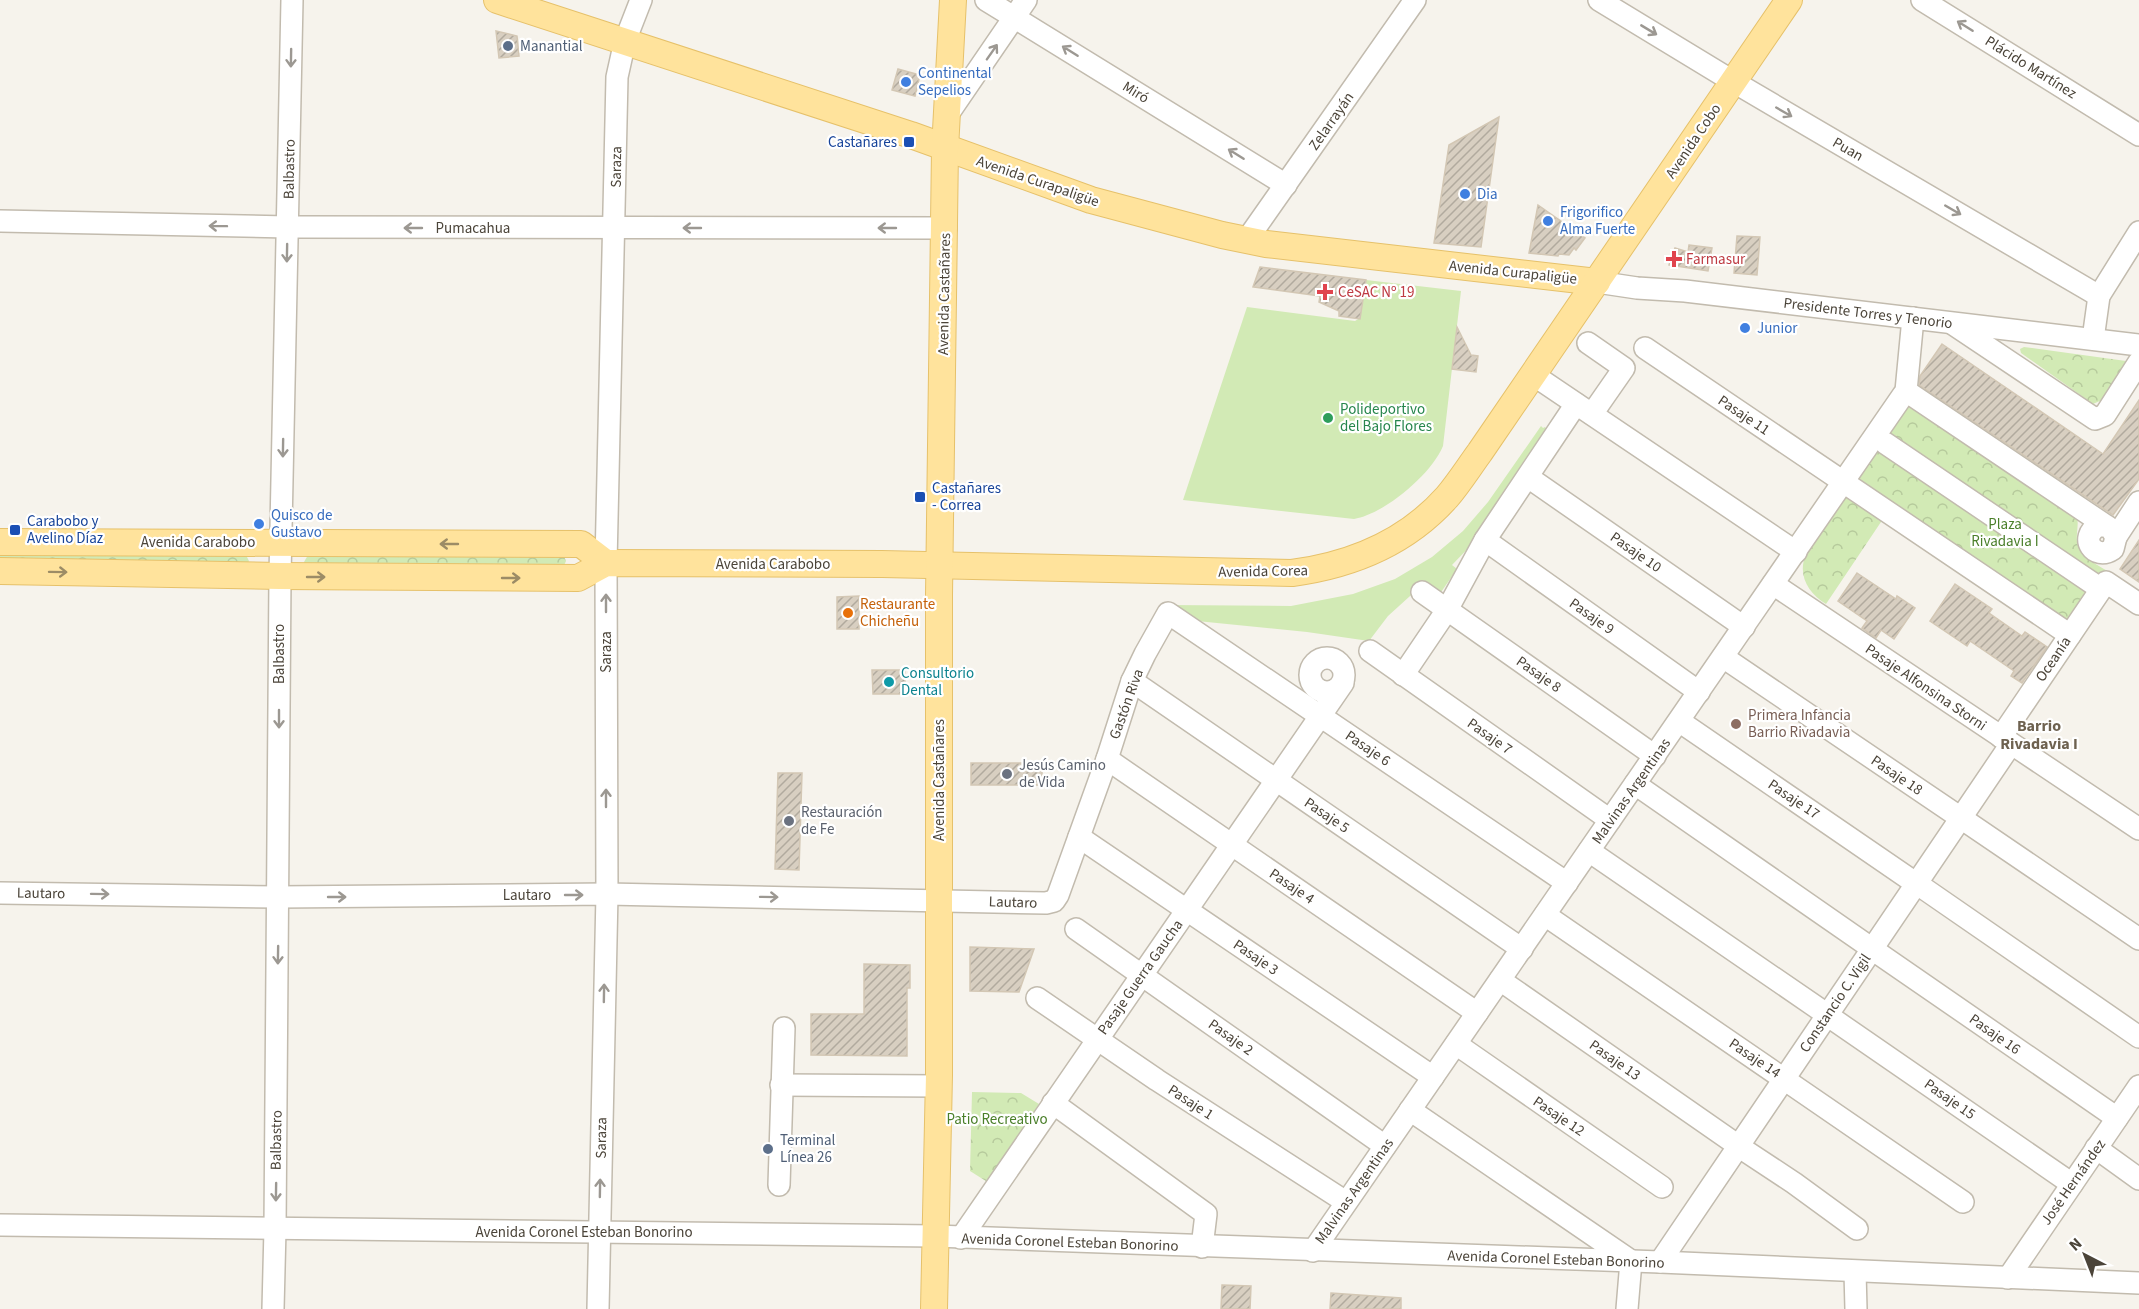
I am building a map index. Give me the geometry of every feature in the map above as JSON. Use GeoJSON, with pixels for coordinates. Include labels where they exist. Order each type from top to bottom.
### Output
{"type":"FeatureCollection","features":[{"type":"Feature","properties":{"kind":"main road","name":"Avenida Curapaligüe"},"geometry":{"type":"LineString","coordinates":[[497,0],[911,135],[1091,200],[1246,241],[1597,282]]}},
{"type":"Feature","properties":{"kind":"main road","name":"Avenida Castañares"},"geometry":{"type":"LineString","coordinates":[[934,1309],[940,900],[939,565],[946,228],[945,149],[953,0]]}},
{"type":"Feature","properties":{"kind":"main road","name":"Avenida Cobo"},"geometry":{"type":"LineString","coordinates":[[1597,282],[1789,0]]}},
{"type":"Feature","properties":{"kind":"main road","name":"Avenida Corea"},"geometry":{"type":"LineString","coordinates":[[939,565],[1292,573],[1319,569],[1374,552],[1417,525],[1447,496],[1597,282]]}},
{"type":"Feature","properties":{"kind":"main road","name":"Avenida Carabobo"},"geometry":{"type":"LineString","coordinates":[[0,542],[581,544],[606,563]]}},
{"type":"Feature","properties":{"kind":"main road","name":"Avenida Carabobo"},"geometry":{"type":"LineString","coordinates":[[0,571],[578,578],[606,563],[939,565]]}},
{"type":"Feature","properties":{"kind":"street","name":"Balbastro"},"geometry":{"type":"LineString","coordinates":[[273,1309],[280,542],[292,0]]}},
{"type":"Feature","properties":{"kind":"street","name":"Saraza"},"geometry":{"type":"LineString","coordinates":[[598,1309],[607,894],[606,563],[617,77],[625,41],[642,0]]}},
{"type":"Feature","properties":{"kind":"street","name":"Miró"},"geometry":{"type":"LineString","coordinates":[[986,0],[1021,9],[1286,185]]}},
{"type":"Feature","properties":{"kind":"street","name":"Zelarrayán"},"geometry":{"type":"LineString","coordinates":[[1246,241],[1414,0]]}},
{"type":"Feature","properties":{"kind":"street","name":"Puan"},"geometry":{"type":"LineString","coordinates":[[1599,0],[2099,296]]}},
{"type":"Feature","properties":{"kind":"street","name":"Plácido Martínez"},"geometry":{"type":"LineString","coordinates":[[1922,0],[2139,135]]}},
{"type":"Feature","properties":{"kind":"street"},"geometry":{"type":"LineString","coordinates":[[946,117],[1021,9]]}},
{"type":"Feature","properties":{"kind":"street","name":"Pumacahua"},"geometry":{"type":"LineString","coordinates":[[0,221],[288,227],[946,228]]}},
{"type":"Feature","properties":{"kind":"street"},"geometry":{"type":"LineString","coordinates":[[2093,339],[2099,296],[2139,232]]}},
{"type":"Feature","properties":{"kind":"street","name":"Presidente Torres y Tenorio"},"geometry":{"type":"LineString","coordinates":[[1597,282],[2139,345]]}},
{"type":"Feature","properties":{"kind":"street","name":"Malvinas Argentinas"},"geometry":{"type":"LineString","coordinates":[[1313,1251],[1906,391],[1913,318]]}},
{"type":"Feature","properties":{"kind":"street"},"geometry":{"type":"LineString","coordinates":[[1950,323],[2095,419],[2105,415],[2139,362]]}},
{"type":"Feature","properties":{"kind":"street"},"geometry":{"type":"LineString","coordinates":[[1403,675],[1447,610],[1485,540],[1528,477],[1584,409],[1624,368],[1588,343]]}},
{"type":"Feature","properties":{"kind":"street","name":"Pasaje 11"},"geometry":{"type":"LineString","coordinates":[[1645,348],[2070,635]]}},
{"type":"Feature","properties":{"kind":"street"},"geometry":{"type":"LineString","coordinates":[[1532,374],[1796,552]]}},
{"type":"Feature","properties":{"kind":"street"},"geometry":{"type":"LineString","coordinates":[[1906,391],[2112,531]]}},
{"type":"Feature","properties":{"kind":"street"},"geometry":{"type":"LineString","coordinates":[[1885,442],[2103,585],[2139,604]]}},
{"type":"Feature","properties":{"kind":"street","name":"Pasaje 10"},"geometry":{"type":"LineString","coordinates":[[1528,477],[1744,627]]}},
{"type":"Feature","properties":{"kind":"street"},"geometry":{"type":"LineString","coordinates":[[2112,531],[2139,502]]}},
{"type":"Feature","properties":{"kind":"street"},"geometry":{"type":"LineString","coordinates":[[2083,510],[2088,523],[2088,536],[2098,526],[2112,531]]}},
{"type":"Feature","properties":{"kind":"street","name":"Pasaje 9"},"geometry":{"type":"LineString","coordinates":[[1485,540],[1699,692]]}},
{"type":"Feature","properties":{"kind":"street","name":"Pasaje Alfonsina Storni"},"geometry":{"type":"LineString","coordinates":[[1773,584],[2139,829]]}},
{"type":"Feature","properties":{"kind":"street","name":"Oceanía"},"geometry":{"type":"LineString","coordinates":[[2006,740],[2103,585]]}},
{"type":"Feature","properties":{"kind":"street","name":"Pasaje 8"},"geometry":{"type":"LineString","coordinates":[[1422,592],[1655,756]]}},
{"type":"Feature","properties":{"kind":"street","name":"Gastón Riva"},"geometry":{"type":"LineString","coordinates":[[1054,901],[1107,759],[1132,681],[1144,654],[1168,613]]}},
{"type":"Feature","properties":{"kind":"street","name":"Pasaje 6"},"geometry":{"type":"LineString","coordinates":[[1168,613],[1567,883]]}},
{"type":"Feature","properties":{"kind":"street","name":"Pasaje 7"},"geometry":{"type":"LineString","coordinates":[[1370,651],[1610,820]]}},
{"type":"Feature","properties":{"kind":"street","name":"Pasaje 18"},"geometry":{"type":"LineString","coordinates":[[1723,657],[2139,939]]}},
{"type":"Feature","properties":{"kind":"street"},"geometry":{"type":"LineString","coordinates":[[1311,681],[1318,690],[1329,693],[1343,683],[1342,666],[1334,659],[1328,658],[1322,658],[1313,665],[1310,676],[1311,681],[1320,716]]}},
{"type":"Feature","properties":{"kind":"street","name":"Pasaje 5"},"geometry":{"type":"LineString","coordinates":[[1132,681],[1522,949]]}},
{"type":"Feature","properties":{"kind":"street","name":"Pasaje Guerra Gaucha"},"geometry":{"type":"LineString","coordinates":[[961,1238],[1343,683]]}},
{"type":"Feature","properties":{"kind":"street","name":"Pasaje 17"},"geometry":{"type":"LineString","coordinates":[[1679,721],[2139,1037]]}},
{"type":"Feature","properties":{"kind":"street","name":"Constancio C. Vigil"},"geometry":{"type":"LineString","coordinates":[[1660,1262],[1734,1143],[1784,1078],[1823,1012],[2006,740]]}},
{"type":"Feature","properties":{"kind":"street","name":"Pasaje 4"},"geometry":{"type":"LineString","coordinates":[[1107,759],[1478,1013]]}},
{"type":"Feature","properties":{"kind":"street","name":"Pasaje 16"},"geometry":{"type":"LineString","coordinates":[[1635,784],[2117,1118]]}},
{"type":"Feature","properties":{"kind":"street","name":"Pasaje 3"},"geometry":{"type":"LineString","coordinates":[[1079,837],[1433,1077]]}},
{"type":"Feature","properties":{"kind":"street","name":"Pasaje 15"},"geometry":{"type":"LineString","coordinates":[[1589,851],[2072,1184]]}},
{"type":"Feature","properties":{"kind":"street","name":"Lautaro"},"geometry":{"type":"LineString","coordinates":[[0,892],[278,897],[607,894],[1046,903],[1054,901]]}},
{"type":"Feature","properties":{"kind":"street","name":"Pasaje 14"},"geometry":{"type":"LineString","coordinates":[[1545,915],[1963,1202]]}},
{"type":"Feature","properties":{"kind":"street","name":"Pasaje 2"},"geometry":{"type":"LineString","coordinates":[[1076,929],[1385,1146]]}},
{"type":"Feature","properties":{"kind":"street","name":"Pasaje 13"},"geometry":{"type":"LineString","coordinates":[[1500,980],[1857,1229]]}},
{"type":"Feature","properties":{"kind":"street","name":"Pasaje 1"},"geometry":{"type":"LineString","coordinates":[[1037,998],[1346,1202]]}},
{"type":"Feature","properties":{"kind":"street"},"geometry":{"type":"LineString","coordinates":[[779,1185],[784,1028]]}},
{"type":"Feature","properties":{"kind":"street","name":"Pasaje 12"},"geometry":{"type":"LineString","coordinates":[[1456,1044],[1662,1187]]}},
{"type":"Feature","properties":{"kind":"street"},"geometry":{"type":"LineString","coordinates":[[782,1085],[938,1086]]}},
{"type":"Feature","properties":{"kind":"street","name":"José Hernández"},"geometry":{"type":"LineString","coordinates":[[2008,1278],[2139,1086]]}},
{"type":"Feature","properties":{"kind":"street"},"geometry":{"type":"LineString","coordinates":[[1053,1103],[1206,1214],[1202,1246]]}},
{"type":"Feature","properties":{"kind":"street"},"geometry":{"type":"LineString","coordinates":[[1410,1110],[1631,1261],[1627,1309]]}},
{"type":"Feature","properties":{"kind":"street"},"geometry":{"type":"LineString","coordinates":[[2096,1148],[2139,1179]]}},
{"type":"Feature","properties":{"kind":"street","name":"Avenida Coronel Esteban Bonorino"},"geometry":{"type":"LineString","coordinates":[[0,1225],[935,1236],[1660,1262],[2139,1284]]}},
{"type":"Feature","properties":{"kind":"street"},"geometry":{"type":"LineString","coordinates":[[1855,1272],[1856,1309]]}},
{"type":"Feature","properties":{"kind":"green space","name":"Polideportivo del Bajo Flores"},"geometry":{"type":"Polygon","coordinates":[[[1366,280],[1461,291],[1443,446],[1428,469],[1417,481],[1379,510],[1354,519],[1183,500],[1247,307],[1355,321],[1360,318],[1366,280]]]}},
{"type":"Feature","properties":{"kind":"green space"},"geometry":{"type":"Polygon","coordinates":[[[2024,347],[2126,361],[2102,400],[2093,404],[2021,353],[2020,349],[2024,347]]]}},
{"type":"Feature","properties":{"kind":"green space","name":"Plaza Rivadavia I"},"geometry":{"type":"Polygon","coordinates":[[[1907,403],[2077,517],[2077,542],[2082,553],[2114,575],[2068,644],[1883,519],[1826,604],[1809,589],[1803,569],[1806,554],[1907,403]]]}},
{"type":"Feature","properties":{"kind":"green space"},"geometry":{"type":"Polygon","coordinates":[[[1541,426],[1549,432],[1477,539],[1452,565],[1457,569],[1437,598],[1420,587],[1388,616],[1369,641],[1197,621],[1165,605],[1291,606],[1353,594],[1395,579],[1432,557],[1463,531],[1488,502],[1541,426]]]}},
{"type":"Feature","properties":{"kind":"green space"},"geometry":{"type":"Polygon","coordinates":[[[0,549],[243,549],[249,561],[245,568],[0,563],[0,549]]]}},
{"type":"Feature","properties":{"kind":"green space"},"geometry":{"type":"Polygon","coordinates":[[[562,552],[566,561],[563,568],[308,570],[304,562],[308,555],[562,552]]]}},
{"type":"Feature","properties":{"kind":"green space","name":"Patio Recreativo"},"geometry":{"type":"Polygon","coordinates":[[[972,1092],[1021,1093],[1039,1104],[989,1183],[970,1171],[972,1092]]]}},
{"type":"Feature","properties":{"kind":"building","name":"Manantial"},"geometry":{"type":"Polygon","coordinates":[[[496,31],[517,36],[519,56],[499,58],[496,31]]]}},
{"type":"Feature","properties":{"kind":"building","name":"Continental Sepelios"},"geometry":{"type":"Polygon","coordinates":[[[898,69],[920,75],[915,96],[892,90],[898,69]]]}},
{"type":"Feature","properties":{"kind":"building","name":"Dia"},"geometry":{"type":"Polygon","coordinates":[[[1499,117],[1481,247],[1434,243],[1449,145],[1499,117]]]}},
{"type":"Feature","properties":{"kind":"building","name":"Frigorifico Alma Fuerte"},"geometry":{"type":"Polygon","coordinates":[[[1538,205],[1585,238],[1576,250],[1574,248],[1569,255],[1559,254],[1558,256],[1529,253],[1538,205]]]}},
{"type":"Feature","properties":{"kind":"building"},"geometry":{"type":"Polygon","coordinates":[[[1737,236],[1760,237],[1757,275],[1734,273],[1737,236]]]}},
{"type":"Feature","properties":{"kind":"building"},"geometry":{"type":"Polygon","coordinates":[[[1689,245],[1712,248],[1708,271],[1669,265],[1675,248],[1688,252],[1689,245]]]}},
{"type":"Feature","properties":{"kind":"building","name":"CeSAC Nº 19"},"geometry":{"type":"Polygon","coordinates":[[[1260,267],[1366,280],[1360,319],[1339,316],[1339,311],[1319,302],[1320,296],[1253,287],[1260,267]]]}},
{"type":"Feature","properties":{"kind":"building"},"geometry":{"type":"Polygon","coordinates":[[[1457,327],[1471,355],[1478,356],[1476,372],[1452,369],[1457,327]]]}},
{"type":"Feature","properties":{"kind":"building"},"geometry":{"type":"Polygon","coordinates":[[[1942,344],[2103,454],[2139,400],[2139,479],[2113,515],[1919,385],[1920,376],[1942,344]]]}},
{"type":"Feature","properties":{"kind":"building"},"geometry":{"type":"Polygon","coordinates":[[[2139,540],[2139,582],[2120,569],[2139,540]]]}},
{"type":"Feature","properties":{"kind":"building"},"geometry":{"type":"Polygon","coordinates":[[[1857,573],[1896,599],[1897,596],[1915,608],[1894,639],[1881,630],[1876,638],[1862,628],[1867,621],[1838,601],[1857,573]]]}},
{"type":"Feature","properties":{"kind":"building"},"geometry":{"type":"Polygon","coordinates":[[[1955,584],[1992,609],[1989,613],[2022,636],[2025,632],[2047,647],[2022,683],[2011,676],[2014,671],[1970,641],[1967,646],[1930,621],[1955,584]]]}},
{"type":"Feature","properties":{"kind":"building","name":"Restaurante Chicheñu"},"geometry":{"type":"Polygon","coordinates":[[[859,596],[859,629],[837,629],[837,597],[859,596]]]}},
{"type":"Feature","properties":{"kind":"building","name":"Consultorio Dental"},"geometry":{"type":"Polygon","coordinates":[[[872,670],[905,670],[905,694],[873,694],[872,670]]]}},
{"type":"Feature","properties":{"kind":"building","name":"Jesús Camino de Vida"},"geometry":{"type":"Polygon","coordinates":[[[971,763],[1042,763],[1042,785],[971,785],[971,763]]]}},
{"type":"Feature","properties":{"kind":"building","name":"Restauración de Fe"},"geometry":{"type":"Polygon","coordinates":[[[778,773],[802,773],[799,870],[775,869],[778,773]]]}},
{"type":"Feature","properties":{"kind":"building"},"geometry":{"type":"Polygon","coordinates":[[[970,947],[1034,949],[1019,992],[970,991],[970,947]]]}},
{"type":"Feature","properties":{"kind":"building"},"geometry":{"type":"Polygon","coordinates":[[[864,964],[910,965],[910,988],[907,988],[907,1056],[811,1055],[811,1014],[864,1014],[864,964]]]}},
{"type":"Feature","properties":{"kind":"building"},"geometry":{"type":"Polygon","coordinates":[[[1222,1285],[1251,1286],[1250,1309],[1221,1309],[1222,1285]]]}},
{"type":"Feature","properties":{"kind":"building"},"geometry":{"type":"Polygon","coordinates":[[[1331,1293],[1401,1298],[1401,1309],[1330,1309],[1331,1293]]]}},
{"type":"Feature","properties":{"kind":"place","name":"Manantial"},"geometry":{"type":"Point","coordinates":[508,46]}},
{"type":"Feature","properties":{"kind":"place","name":"Continental Sepelios"},"geometry":{"type":"Point","coordinates":[906,82]}},
{"type":"Feature","properties":{"kind":"place","name":"Castañares"},"geometry":{"type":"Point","coordinates":[909,142]}},
{"type":"Feature","properties":{"kind":"place","name":"Dia"},"geometry":{"type":"Point","coordinates":[1465,194]}},
{"type":"Feature","properties":{"kind":"place","name":"Frigorifico Alma Fuerte"},"geometry":{"type":"Point","coordinates":[1548,221]}},
{"type":"Feature","properties":{"kind":"place","name":"Farmasur"},"geometry":{"type":"Point","coordinates":[1674,259]}},
{"type":"Feature","properties":{"kind":"place","name":"CeSAC Nº 19"},"geometry":{"type":"Point","coordinates":[1325,292]}},
{"type":"Feature","properties":{"kind":"place","name":"Junior"},"geometry":{"type":"Point","coordinates":[1745,328]}},
{"type":"Feature","properties":{"kind":"place","name":"Polideportivo del Bajo Flores"},"geometry":{"type":"Point","coordinates":[1328,418]}},
{"type":"Feature","properties":{"kind":"place","name":"Castañares - Correa"},"geometry":{"type":"Point","coordinates":[920,497]}},
{"type":"Feature","properties":{"kind":"place","name":"Quisco de Gustavo"},"geometry":{"type":"Point","coordinates":[259,524]}},
{"type":"Feature","properties":{"kind":"place","name":"Carabobo y Avelino Díaz"},"geometry":{"type":"Point","coordinates":[15,530]}},
{"type":"Feature","properties":{"kind":"place","name":"Restaurante Chicheñu"},"geometry":{"type":"Point","coordinates":[848,613]}},
{"type":"Feature","properties":{"kind":"place","name":"Consultorio Dental"},"geometry":{"type":"Point","coordinates":[889,682]}},
{"type":"Feature","properties":{"kind":"place","name":"Primera Infancia Barrio Rivadavia"},"geometry":{"type":"Point","coordinates":[1736,724]}},
{"type":"Feature","properties":{"kind":"place","name":"Jesús Camino de Vida"},"geometry":{"type":"Point","coordinates":[1007,774]}},
{"type":"Feature","properties":{"kind":"place","name":"Restauración de Fe"},"geometry":{"type":"Point","coordinates":[789,821]}},
{"type":"Feature","properties":{"kind":"place","name":"Terminal Línea 26"},"geometry":{"type":"Point","coordinates":[768,1149]}},
{"type":"Feature","properties":{"kind":"district","name":"Barrio Rivadavia I"},"geometry":{"type":"Point","coordinates":[2039,734]}}]}
